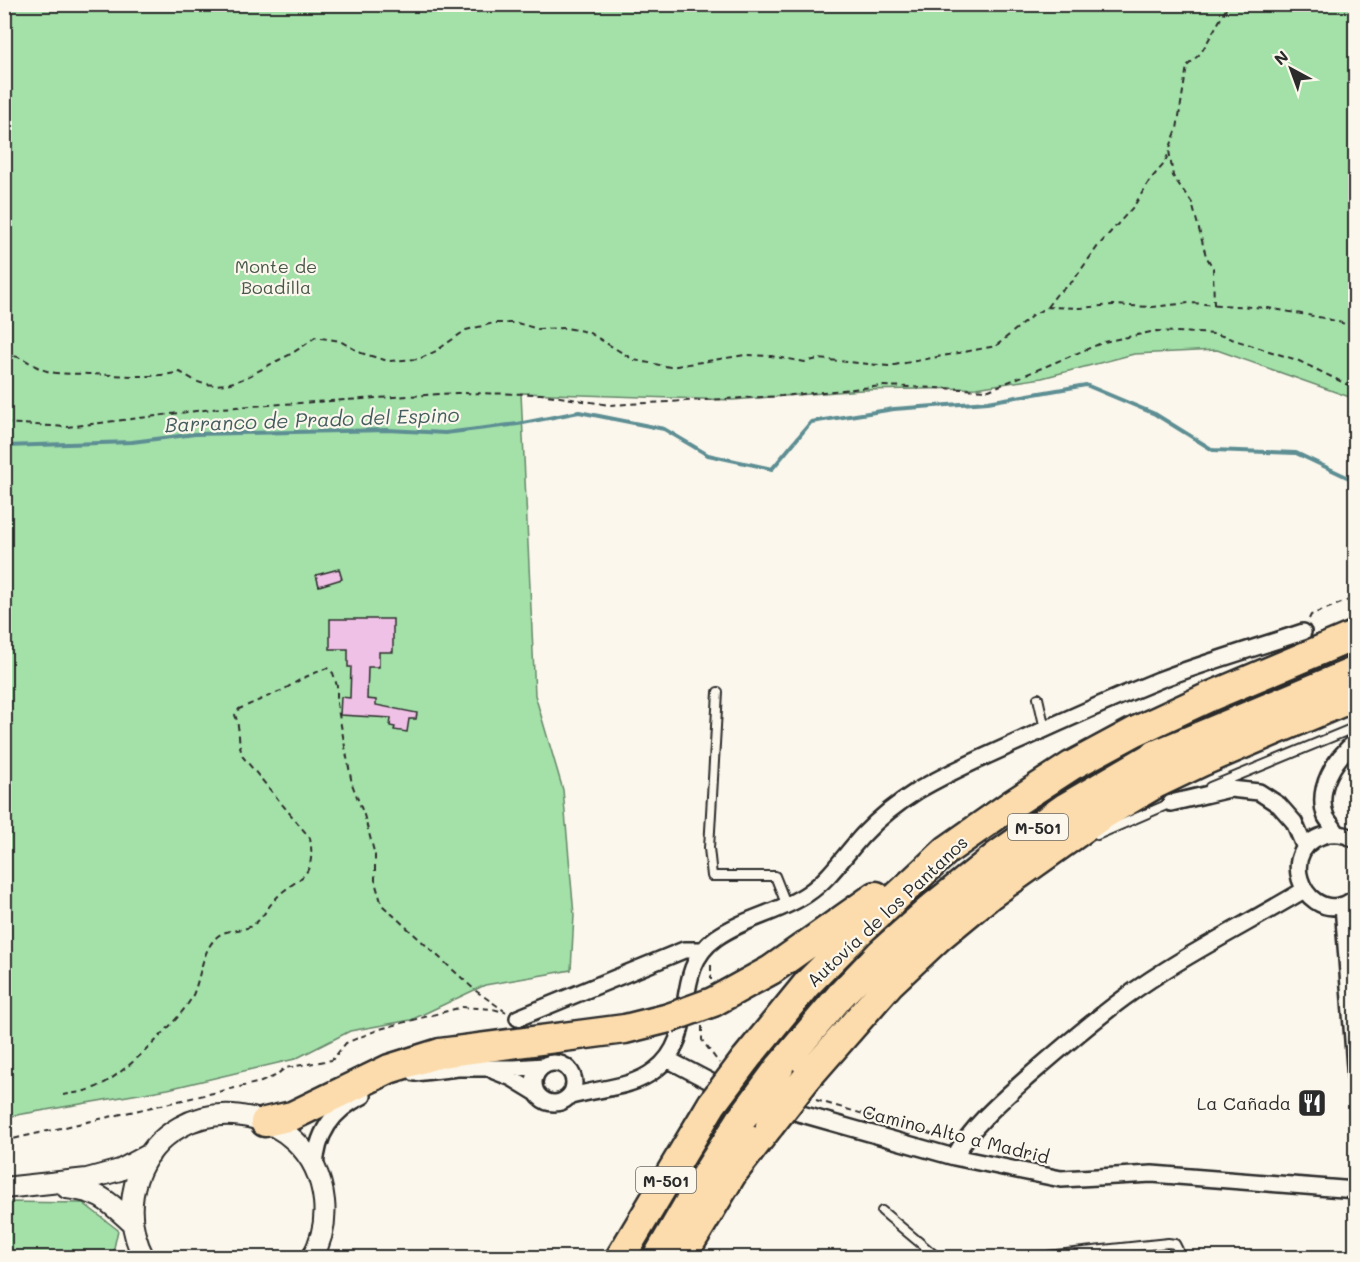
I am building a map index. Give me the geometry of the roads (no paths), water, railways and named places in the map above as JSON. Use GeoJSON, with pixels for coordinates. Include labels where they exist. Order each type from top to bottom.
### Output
{"type":"FeatureCollection","features":[{"type":"Feature","properties":{"kind":"highway","name":"Autovía de los Pantanos"},"geometry":{"type":"LineString","coordinates":[[620,1257],[712,1104],[745,1060],[807,984],[947,850],[1071,766],[1136,731],[1209,697],[1356,635]]}},
{"type":"Feature","properties":{"kind":"highway","name":"Autovía de los Pantanos"},"geometry":{"type":"LineString","coordinates":[[657,1257],[742,1118],[779,1068],[840,996],[881,953],[933,907],[998,855],[1066,807],[1155,755],[1356,671]]}},
{"type":"Feature","properties":{"kind":"highway"},"geometry":{"type":"LineString","coordinates":[[681,1257],[732,1174],[806,1078],[890,983],[991,894],[1098,818],[1157,783],[1356,696]]}},
{"type":"Feature","properties":{"kind":"highway"},"geometry":{"type":"LineString","coordinates":[[265,1122],[292,1116],[389,1069],[440,1053],[625,1029],[669,1018],[712,1002],[771,970],[866,903],[920,861],[947,850]]}},
{"type":"Feature","properties":{"kind":"highway"},"geometry":{"type":"LineString","coordinates":[[694,1257],[770,1125]]}},
{"type":"Feature","properties":{"kind":"street"},"geometry":{"type":"LineString","coordinates":[[568,1097],[624,1084],[646,1076],[667,1059],[675,1048],[680,1032],[691,968],[702,950],[733,928],[787,906],[819,885],[863,835],[886,813],[916,792],[949,773],[1160,680],[1303,632]]}},
{"type":"Feature","properties":{"kind":"street"},"geometry":{"type":"LineString","coordinates":[[1337,833],[1326,816],[1324,799],[1326,780],[1342,752],[1356,741]]}},
{"type":"Feature","properties":{"kind":"street"},"geometry":{"type":"LineString","coordinates":[[1171,803],[1230,789],[1259,792],[1279,805],[1294,822],[1305,848]]}},
{"type":"Feature","properties":{"kind":"street"},"geometry":{"type":"LineString","coordinates":[[1356,840],[1337,833],[1318,837],[1305,848],[1298,865],[1299,878],[1304,890],[1317,902],[1332,906],[1349,902],[1356,1081]]}},
{"type":"Feature","properties":{"kind":"street"},"geometry":{"type":"LineString","coordinates":[[954,1157],[973,1130],[1002,1101],[1062,1047],[1124,998],[1193,954],[1304,890]]}},
{"type":"Feature","properties":{"kind":"street"},"geometry":{"type":"LineString","coordinates":[[518,1018],[684,950],[702,950]]}},
{"type":"Feature","properties":{"kind":"street","name":"Camino Alto a Madrid"},"geometry":{"type":"LineString","coordinates":[[667,1059],[738,1096],[954,1157],[1061,1179],[1152,1174],[1356,1190]]}},
{"type":"Feature","properties":{"kind":"street"},"geometry":{"type":"LineString","coordinates":[[308,1109],[387,1078],[424,1071],[559,1064],[585,1079],[601,1083],[624,1084]]}},
{"type":"Feature","properties":{"kind":"street"},"geometry":{"type":"LineString","coordinates":[[535,1092],[534,1080],[544,1066]]}},
{"type":"Feature","properties":{"kind":"street"},"geometry":{"type":"LineString","coordinates":[[479,1067],[512,1078],[550,1104],[563,1101],[568,1097],[573,1088],[571,1073]]}},
{"type":"Feature","properties":{"kind":"street"},"geometry":{"type":"LineString","coordinates":[[315,1169],[317,1146],[323,1130],[338,1112],[365,1095],[424,1071]]}},
{"type":"Feature","properties":{"kind":"street"},"geometry":{"type":"LineString","coordinates":[[130,1257],[134,1187],[140,1170],[150,1154],[171,1133],[198,1119],[218,1114],[238,1114],[276,1127],[293,1138],[307,1155],[323,1191],[325,1210],[315,1255]]}},
{"type":"Feature","properties":{"kind":"street"},"geometry":{"type":"LineString","coordinates":[[4,1188],[87,1179],[120,1170],[150,1154]]}},
{"type":"Feature","properties":{"kind":"street"},"geometry":{"type":"LineString","coordinates":[[40,1185],[85,1190],[105,1198],[133,1229],[144,1257]]}},
{"type":"Feature","properties":{"kind":"lane"},"geometry":{"type":"LineString","coordinates":[[718,692],[709,848],[712,876],[775,876],[787,906]]}},
{"type":"Feature","properties":{"kind":"lane"},"geometry":{"type":"LineString","coordinates":[[1038,698],[1045,729]]}},
{"type":"Feature","properties":{"kind":"lane"},"geometry":{"type":"LineString","coordinates":[[1086,840],[1356,727]]}},
{"type":"Feature","properties":{"kind":"lane"},"geometry":{"type":"LineString","coordinates":[[991,894],[1068,850]]}},
{"type":"Feature","properties":{"kind":"lane"},"geometry":{"type":"LineString","coordinates":[[882,1210],[938,1257]]}},
{"type":"Feature","properties":{"kind":"lane"},"geometry":{"type":"LineString","coordinates":[[1028,1257],[1168,1243],[1174,1244],[1179,1257]]}},
{"type":"Feature","properties":{"kind":"waterway","name":"Barranco de Prado del Espino"},"geometry":{"type":"LineString","coordinates":[[4,446],[132,442],[195,434],[388,430],[445,433],[518,424],[579,412],[664,429],[708,455],[772,469],[811,422],[894,409],[988,402],[1086,385],[1155,414],[1213,450],[1296,453],[1349,478],[1356,478]]}},
{"type":"Feature","properties":{"kind":"place","name":"La Cañada"},"geometry":{"type":"Point","coordinates":[1312,1103]}},
{"type":"Feature","properties":{"kind":"park label","name":"Monte de Boadilla"},"geometry":{"type":"Point","coordinates":[276,276]}}]}
